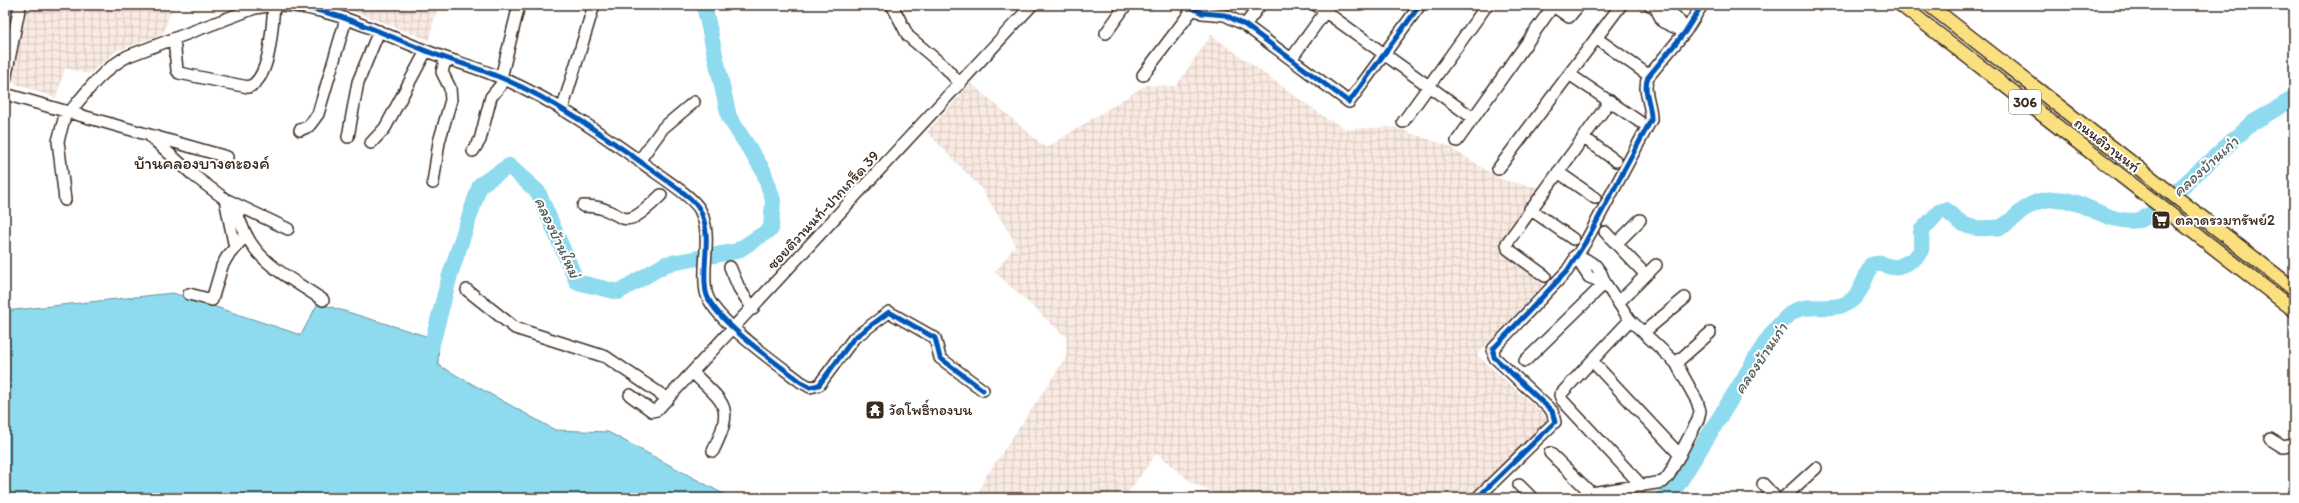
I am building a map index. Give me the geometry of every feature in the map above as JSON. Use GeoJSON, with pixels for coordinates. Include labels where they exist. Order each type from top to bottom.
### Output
{"type":"FeatureCollection","features":[{"type":"Feature","properties":{"kind":"main road","name":"ถนนติวานนท์"},"geometry":{"type":"LineString","coordinates":[[1901,5],[2294,310]]}},
{"type":"Feature","properties":{"kind":"main road","name":"ถนนติวานนท์"},"geometry":{"type":"LineString","coordinates":[[1933,8],[2294,289]]}},
{"type":"Feature","properties":{"kind":"main road"},"geometry":{"type":"LineString","coordinates":[[1926,25],[1933,8]]}},
{"type":"Feature","properties":{"kind":"street"},"geometry":{"type":"LineString","coordinates":[[5,80],[20,5]]}},
{"type":"Feature","properties":{"kind":"street"},"geometry":{"type":"LineString","coordinates":[[66,200],[58,141],[68,113],[92,84],[114,63],[174,38],[255,8],[274,5],[263,74],[254,86],[248,88],[179,73],[177,70],[174,38]]}},
{"type":"Feature","properties":{"kind":"street"},"geometry":{"type":"LineString","coordinates":[[278,5],[309,8],[346,19],[426,51],[503,79],[562,110],[612,140],[638,161],[665,189],[700,208],[706,230],[706,294],[734,330],[800,382],[810,387],[819,385],[854,338],[886,313],[892,312],[935,338],[940,358],[983,390]]}},
{"type":"Feature","properties":{"kind":"street"},"geometry":{"type":"LineString","coordinates":[[473,151],[480,140],[491,96],[503,79],[519,5]]}},
{"type":"Feature","properties":{"kind":"street"},"geometry":{"type":"LineString","coordinates":[[562,110],[594,5]]}},
{"type":"Feature","properties":{"kind":"street"},"geometry":{"type":"LineString","coordinates":[[892,5],[908,36],[946,68],[960,84]]}},
{"type":"Feature","properties":{"kind":"street","name":"ซอยติวานนท์-ปากเกร็ด 39"},"geometry":{"type":"LineString","coordinates":[[630,395],[654,412],[668,399],[692,372],[734,330],[1032,5]]}},
{"type":"Feature","properties":{"kind":"street"},"geometry":{"type":"LineString","coordinates":[[1106,33],[1126,5]]}},
{"type":"Feature","properties":{"kind":"street"},"geometry":{"type":"LineString","coordinates":[[1245,26],[1260,5]]}},
{"type":"Feature","properties":{"kind":"street"},"geometry":{"type":"LineString","coordinates":[[1143,75],[1190,7],[1202,13],[1225,15],[1245,26],[1349,102],[1420,5]]}},
{"type":"Feature","properties":{"kind":"street"},"geometry":{"type":"LineString","coordinates":[[1403,122],[1487,5]]}},
{"type":"Feature","properties":{"kind":"street"},"geometry":{"type":"LineString","coordinates":[[1457,141],[1552,6],[1569,17],[1579,5]]}},
{"type":"Feature","properties":{"kind":"street"},"geometry":{"type":"LineString","coordinates":[[1498,169],[1621,5]]}},
{"type":"Feature","properties":{"kind":"street"},"geometry":{"type":"LineString","coordinates":[[1478,498],[1554,422],[1552,411],[1494,357],[1494,349],[1557,282],[1585,243],[1651,120],[1652,110],[1645,84],[1648,77],[1685,32],[1702,5]]}},
{"type":"Feature","properties":{"kind":"street"},"geometry":{"type":"LineString","coordinates":[[1291,59],[1323,7],[1384,56],[1473,118]]}},
{"type":"Feature","properties":{"kind":"street"},"geometry":{"type":"LineString","coordinates":[[1653,7],[1670,12],[1679,19],[1685,32]]}},
{"type":"Feature","properties":{"kind":"street"},"geometry":{"type":"LineString","coordinates":[[300,130],[309,126],[318,114],[346,19]]}},
{"type":"Feature","properties":{"kind":"street"},"geometry":{"type":"LineString","coordinates":[[348,137],[358,82],[379,31]]}},
{"type":"Feature","properties":{"kind":"street"},"geometry":{"type":"LineString","coordinates":[[1596,38],[1644,72]]}},
{"type":"Feature","properties":{"kind":"street"},"geometry":{"type":"LineString","coordinates":[[371,143],[386,128],[426,51]]}},
{"type":"Feature","properties":{"kind":"street"},"geometry":{"type":"LineString","coordinates":[[433,183],[439,142],[451,100],[450,88],[442,72],[446,58]]}},
{"type":"Feature","properties":{"kind":"street"},"geometry":{"type":"LineString","coordinates":[[1569,74],[1640,122]]}},
{"type":"Feature","properties":{"kind":"street"},"geometry":{"type":"LineString","coordinates":[[5,94],[227,157]]}},
{"type":"Feature","properties":{"kind":"street"},"geometry":{"type":"LineString","coordinates":[[1545,276],[1508,249],[1507,243],[1530,209],[1610,101]]}},
{"type":"Feature","properties":{"kind":"street"},"geometry":{"type":"LineString","coordinates":[[638,161],[663,128],[690,105]]}},
{"type":"Feature","properties":{"kind":"street"},"geometry":{"type":"LineString","coordinates":[[147,134],[193,176],[230,202],[264,216],[288,229]]}},
{"type":"Feature","properties":{"kind":"street"},"geometry":{"type":"LineString","coordinates":[[1583,137],[1616,161]]}},
{"type":"Feature","properties":{"kind":"street"},"geometry":{"type":"LineString","coordinates":[[1558,172],[1595,198]]}},
{"type":"Feature","properties":{"kind":"street"},"geometry":{"type":"LineString","coordinates":[[583,206],[603,207],[622,220],[627,220],[642,214],[665,189]]}},
{"type":"Feature","properties":{"kind":"street"},"geometry":{"type":"LineString","coordinates":[[230,202],[245,236],[253,249],[275,269],[323,300]]}},
{"type":"Feature","properties":{"kind":"street"},"geometry":{"type":"LineString","coordinates":[[230,202],[235,248]]}},
{"type":"Feature","properties":{"kind":"street"},"geometry":{"type":"LineString","coordinates":[[1530,209],[1573,239]]}},
{"type":"Feature","properties":{"kind":"street"},"geometry":{"type":"LineString","coordinates":[[1616,244],[1640,220]]}},
{"type":"Feature","properties":{"kind":"street"},"geometry":{"type":"LineString","coordinates":[[1604,232],[1646,275]]}},
{"type":"Feature","properties":{"kind":"street"},"geometry":{"type":"LineString","coordinates":[[189,294],[212,300],[222,266],[245,236]]}},
{"type":"Feature","properties":{"kind":"street"},"geometry":{"type":"LineString","coordinates":[[1550,453],[1588,496],[1663,482],[1669,475],[1680,455],[1698,420],[1700,411],[1697,401],[1676,363],[1630,320],[1605,283],[1589,277],[1575,256]]}},
{"type":"Feature","properties":{"kind":"street"},"geometry":{"type":"LineString","coordinates":[[1619,302],[1656,265]]}},
{"type":"Feature","properties":{"kind":"street"},"geometry":{"type":"LineString","coordinates":[[730,267],[738,288],[752,309]]}},
{"type":"Feature","properties":{"kind":"street"},"geometry":{"type":"LineString","coordinates":[[1526,361],[1605,283]]}},
{"type":"Feature","properties":{"kind":"street"},"geometry":{"type":"LineString","coordinates":[[467,290],[515,328],[606,357],[668,399]]}},
{"type":"Feature","properties":{"kind":"street"},"geometry":{"type":"LineString","coordinates":[[1644,332],[1685,298]]}},
{"type":"Feature","properties":{"kind":"street"},"geometry":{"type":"LineString","coordinates":[[1630,320],[1562,391],[1560,395],[1562,400],[1642,486]]}},
{"type":"Feature","properties":{"kind":"street"},"geometry":{"type":"LineString","coordinates":[[1676,363],[1710,333]]}},
{"type":"Feature","properties":{"kind":"street"},"geometry":{"type":"LineString","coordinates":[[1592,361],[1680,455]]}},
{"type":"Feature","properties":{"kind":"street"},"geometry":{"type":"LineString","coordinates":[[692,372],[718,397],[725,412],[725,427],[713,451]]}},
{"type":"Feature","properties":{"kind":"street"},"geometry":{"type":"LineString","coordinates":[[2270,440],[2283,448],[2294,445]]}},
{"type":"Feature","properties":{"kind":"street"},"geometry":{"type":"LineString","coordinates":[[1782,498],[1816,468]]}},
{"type":"Feature","properties":{"kind":"street"},"geometry":{"type":"LineString","coordinates":[[1763,484],[1776,498]]}},
{"type":"Feature","properties":{"kind":"street"},"geometry":{"type":"LineString","coordinates":[[1519,485],[1532,498]]}},
{"type":"Feature","properties":{"kind":"shaded area"},"geometry":{"type":"Polygon","coordinates":[[[5,5],[173,5],[163,34],[116,51],[89,74],[65,68],[56,98],[5,80],[5,5]]]}},
{"type":"Feature","properties":{"kind":"shaded area"},"geometry":{"type":"Polygon","coordinates":[[[337,5],[438,5],[429,40],[337,5]]]}},
{"type":"Feature","properties":{"kind":"shaded area"},"geometry":{"type":"Polygon","coordinates":[[[1211,35],[1327,119],[1347,129],[1393,127],[1448,146],[1502,180],[1541,188],[1500,250],[1543,285],[1477,355],[1551,421],[1472,498],[1300,498],[1296,493],[1291,498],[1225,498],[1192,483],[1157,453],[1124,498],[977,498],[983,481],[1066,358],[1066,337],[995,272],[1015,246],[1012,237],[980,187],[927,132],[971,83],[1046,148],[1146,85],[1176,86],[1211,35]]]}},
{"type":"Feature","properties":{"kind":"water"},"geometry":{"type":"Polygon","coordinates":[[[173,293],[301,335],[318,303],[439,340],[438,365],[555,430],[608,432],[731,498],[5,498],[5,311],[173,293]]]}},
{"type":"Feature","properties":{"kind":"waterway","name":"คลองบ้านใหม่"},"geometry":{"type":"LineString","coordinates":[[428,359],[450,275],[480,185],[509,166],[538,192],[577,282],[618,292],[666,264],[737,251],[771,229],[773,200],[763,170],[729,117],[704,5]]}},
{"type":"Feature","properties":{"kind":"waterway","name":"คลองบ้านเก่า"},"geometry":{"type":"LineString","coordinates":[[1662,498],[1672,494],[1763,347],[1782,321],[1797,310],[1846,304],[1859,292],[1871,265],[1879,264],[1895,267],[1913,259],[1920,253],[1921,250],[1921,231],[1939,212],[1946,210],[1955,219],[1970,227],[1998,228],[2029,206],[2044,200],[2054,199],[2075,203],[2117,219],[2128,221],[2139,220],[2153,213],[2252,123],[2294,98]]}},
{"type":"Feature","properties":{"kind":"cycle path"},"geometry":{"type":"LineString","coordinates":[[278,5],[296,6],[332,14],[504,79],[544,98],[619,146],[686,195],[697,205],[700,210],[706,230],[706,292],[711,303],[720,315],[763,353],[801,382],[810,387],[819,385],[854,338],[889,312],[935,338],[940,358],[983,390]]}},
{"type":"Feature","properties":{"kind":"cycle path"},"geometry":{"type":"LineString","coordinates":[[1187,5],[1202,13],[1225,15],[1245,25],[1349,102],[1420,5]]}},
{"type":"Feature","properties":{"kind":"cycle path"},"geometry":{"type":"LineString","coordinates":[[1477,498],[1555,422],[1552,411],[1494,357],[1493,349],[1567,271],[1585,243],[1651,120],[1646,88],[1648,77],[1685,32],[1702,5]]}},
{"type":"Feature","properties":{"kind":"place","name":"ตลาดรวมทรัพย์2"},"geometry":{"type":"Point","coordinates":[2161,220]}},
{"type":"Feature","properties":{"kind":"place","name":"วัดโพธิ์ทองบน"},"geometry":{"type":"Point","coordinates":[875,410]}},
{"type":"Feature","properties":{"kind":"district","name":"บ้านคลองบางตะองค์"},"geometry":{"type":"Point","coordinates":[202,163]}}]}
